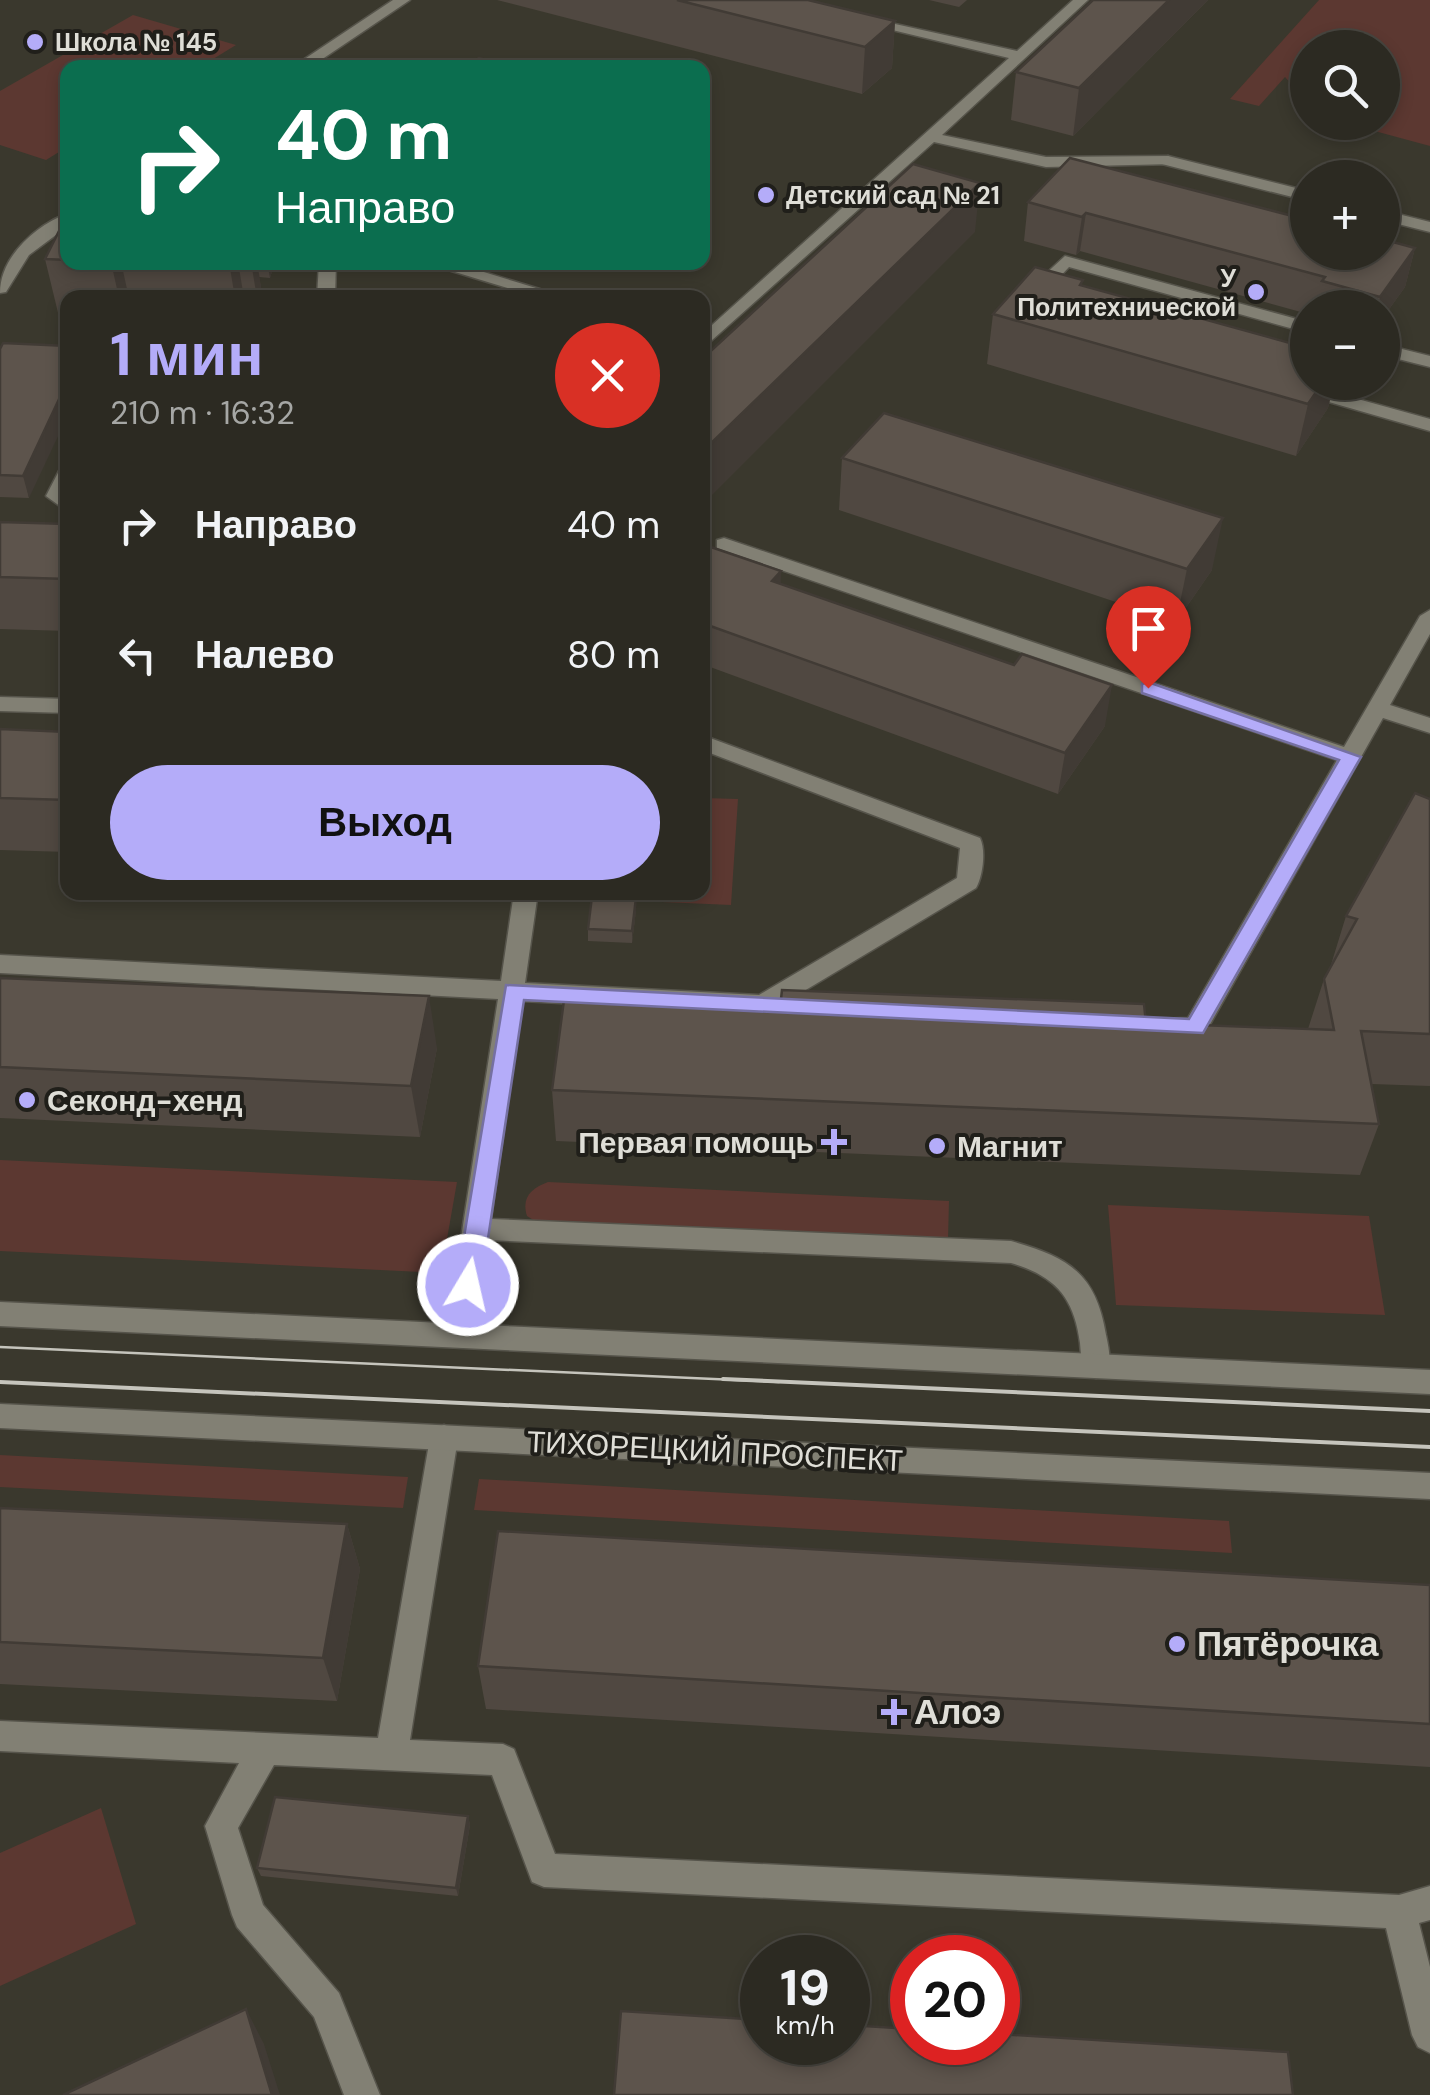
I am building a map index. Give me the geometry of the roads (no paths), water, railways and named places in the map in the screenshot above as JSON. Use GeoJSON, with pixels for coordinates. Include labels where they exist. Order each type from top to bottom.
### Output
{"type":"FeatureCollection","features":[{"type":"Feature","properties":{"kind":"main road"},"geometry":{"type":"LineString","coordinates":[[310,60],[402,0]]}},
{"type":"Feature","properties":{"kind":"main road"},"geometry":{"type":"LineString","coordinates":[[710,334],[1080,0]]}},
{"type":"Feature","properties":{"kind":"main road"},"geometry":{"type":"LineString","coordinates":[[839,13],[1020,56]]}},
{"type":"Feature","properties":{"kind":"main road"},"geometry":{"type":"LineString","coordinates":[[932,137],[1046,162],[1168,161],[1290,192]]}},
{"type":"Feature","properties":{"kind":"main road"},"geometry":{"type":"LineString","coordinates":[[1400,220],[1430,227]]}},
{"type":"Feature","properties":{"kind":"main road"},"geometry":{"type":"LineString","coordinates":[[0,287],[23,252],[60,224]]}},
{"type":"Feature","properties":{"kind":"main road"},"geometry":{"type":"LineString","coordinates":[[1039,314],[1021,308],[1066,261],[1290,323]]}},
{"type":"Feature","properties":{"kind":"main road"},"geometry":{"type":"LineString","coordinates":[[459,270],[532,290]]}},
{"type":"Feature","properties":{"kind":"main road"},"geometry":{"type":"LineString","coordinates":[[1400,354],[1430,362]]}},
{"type":"Feature","properties":{"kind":"main road"},"geometry":{"type":"LineString","coordinates":[[1281,383],[1430,425]]}},
{"type":"Feature","properties":{"kind":"main road"},"geometry":{"type":"LineString","coordinates":[[724,544],[1351,757]]}},
{"type":"Feature","properties":{"kind":"main road"},"geometry":{"type":"LineString","coordinates":[[1137,1025],[1196,1028],[1430,616]]}},
{"type":"Feature","properties":{"kind":"main road"},"geometry":{"type":"LineString","coordinates":[[0,704],[60,706]]}},
{"type":"Feature","properties":{"kind":"main road"},"geometry":{"type":"LineString","coordinates":[[1378,709],[1430,726]]}},
{"type":"Feature","properties":{"kind":"main road"},"geometry":{"type":"LineString","coordinates":[[710,745],[972,844],[968,882],[763,1004]]}},
{"type":"Feature","properties":{"kind":"main road"},"geometry":{"type":"LineString","coordinates":[[460,1336],[525,900]]}},
{"type":"Feature","properties":{"kind":"main road"},"geometry":{"type":"LineString","coordinates":[[0,964],[842,1008]]}},
{"type":"Feature","properties":{"kind":"main road"},"geometry":{"type":"LineString","coordinates":[[477,1229],[1011,1252],[1042,1260],[1069,1276],[1086,1299],[1096,1366]]}},
{"type":"Feature","properties":{"kind":"main road"},"geometry":{"type":"LineString","coordinates":[[0,1314],[1430,1382]]}},
{"type":"Feature","properties":{"kind":"main road","name":"ТИХОРЕЦКИЙ ПРОСПЕКТ"},"geometry":{"type":"LineString","coordinates":[[0,1416],[1430,1486]]}},
{"type":"Feature","properties":{"kind":"main road"},"geometry":{"type":"LineString","coordinates":[[392,1754],[444,1438]]}},
{"type":"Feature","properties":{"kind":"main road"},"geometry":{"type":"LineString","coordinates":[[0,1736],[503,1760],[544,1870],[1415,1908],[1430,2035]]}},
{"type":"Feature","properties":{"kind":"main road"},"geometry":{"type":"LineString","coordinates":[[266,1747],[221,1826],[249,1916],[326,2004],[362,2095]]}},
{"type":"Feature","properties":{"kind":"tram line"},"geometry":{"type":"LineString","coordinates":[[0,1347],[779,1382]]}},
{"type":"Feature","properties":{"kind":"tram line"},"geometry":{"type":"LineString","coordinates":[[723,1379],[1430,1411]]}},
{"type":"Feature","properties":{"kind":"tram line"},"geometry":{"type":"LineString","coordinates":[[0,1382],[1430,1447]]}},
{"type":"Feature","properties":{"kind":"place","name":"Школа № 145"},"geometry":{"type":"Point","coordinates":[35,42]}},
{"type":"Feature","properties":{"kind":"place","name":"Детский сад № 21"},"geometry":{"type":"Point","coordinates":[766,195]}},
{"type":"Feature","properties":{"kind":"place","name":"У Политехнической"},"geometry":{"type":"Point","coordinates":[1256,292]}},
{"type":"Feature","properties":{"kind":"place","name":"Секонд-хенд"},"geometry":{"type":"Point","coordinates":[27,1100]}},
{"type":"Feature","properties":{"kind":"place","name":"Первая помощь"},"geometry":{"type":"Point","coordinates":[834,1142]}},
{"type":"Feature","properties":{"kind":"place","name":"Магнит"},"geometry":{"type":"Point","coordinates":[937,1146]}},
{"type":"Feature","properties":{"kind":"place","name":"Пятёрочка"},"geometry":{"type":"Point","coordinates":[1177,1644]}},
{"type":"Feature","properties":{"kind":"place","name":"Алоэ"},"geometry":{"type":"Point","coordinates":[894,1712]}}]}
